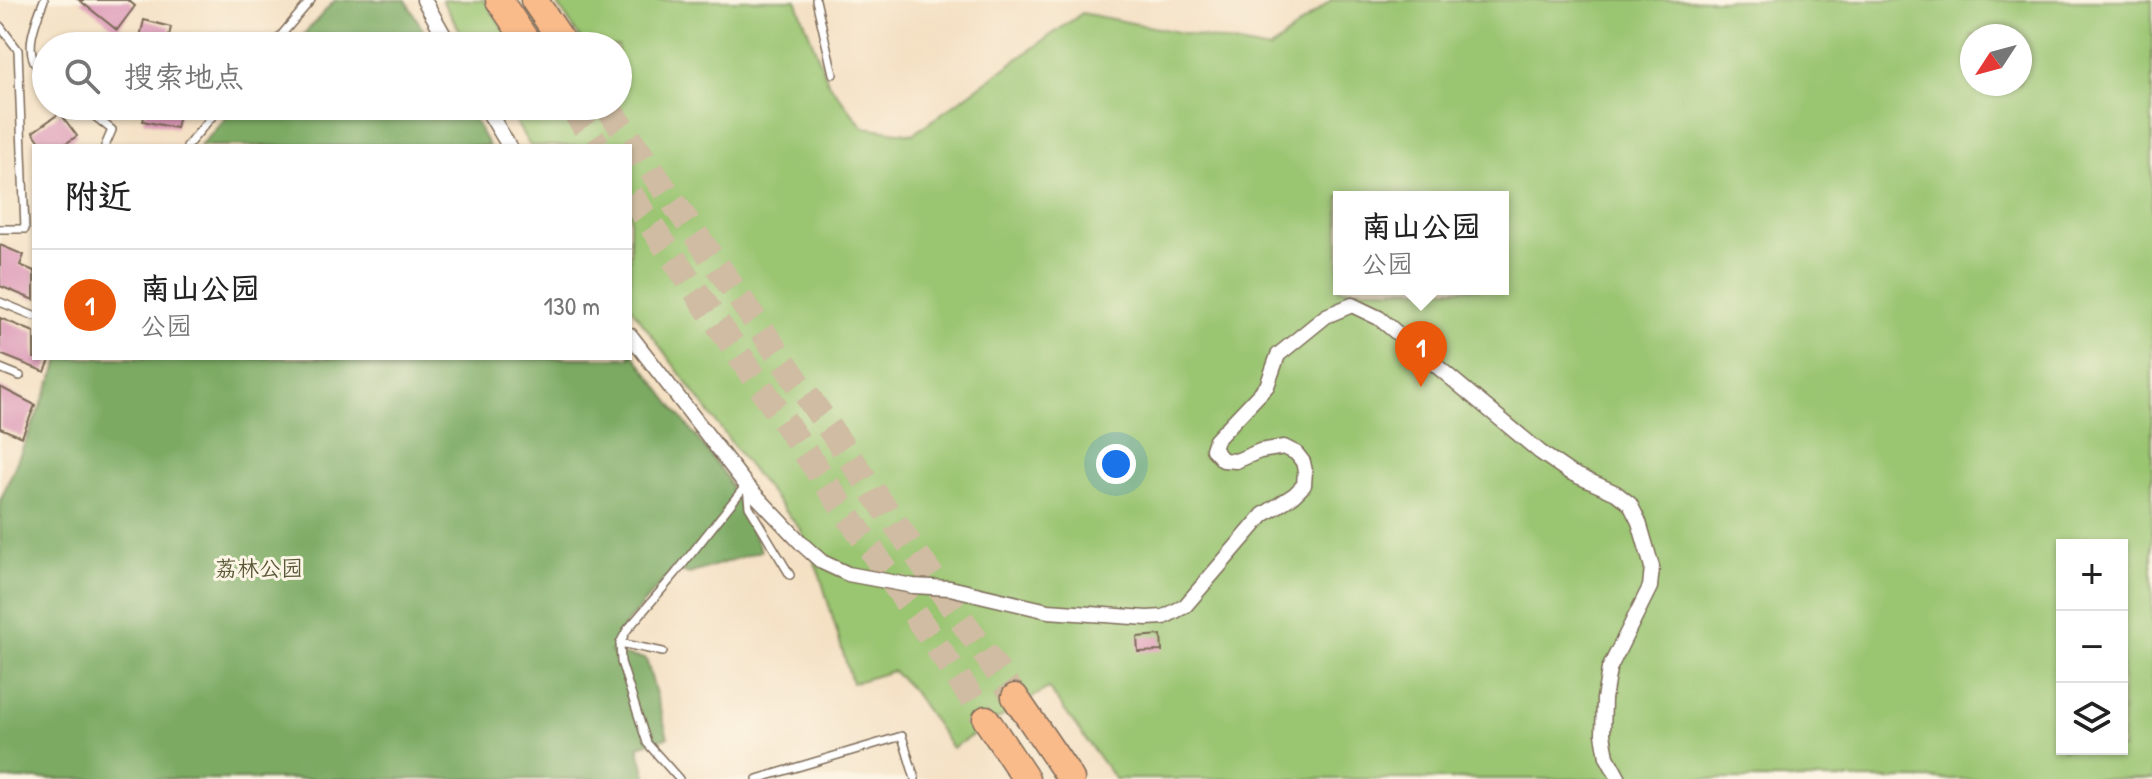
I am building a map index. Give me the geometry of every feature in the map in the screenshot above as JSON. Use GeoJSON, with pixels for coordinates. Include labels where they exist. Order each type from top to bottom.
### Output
{"type":"FeatureCollection","features":[{"type":"Feature","properties":{"kind":"highway"},"geometry":{"type":"LineString","coordinates":[[499,0],[521,32]]}},
{"type":"Feature","properties":{"kind":"highway"},"geometry":{"type":"LineString","coordinates":[[534,0],[556,32]]}},
{"type":"Feature","properties":{"kind":"highway"},"geometry":{"type":"LineString","coordinates":[[1015,697],[1071,779]]}},
{"type":"Feature","properties":{"kind":"highway"},"geometry":{"type":"LineString","coordinates":[[986,719],[1026,779]]}},
{"type":"Feature","properties":{"kind":"street"},"geometry":{"type":"LineString","coordinates":[[424,0],[442,32]]}},
{"type":"Feature","properties":{"kind":"street"},"geometry":{"type":"LineString","coordinates":[[493,120],[508,144]]}},
{"type":"Feature","properties":{"kind":"street"},"geometry":{"type":"LineString","coordinates":[[632,338],[746,485],[822,562],[848,574],[913,586],[950,588],[1048,611],[1147,618],[1164,617],[1185,606],[1263,515],[1304,485],[1303,462],[1296,453],[1284,447],[1260,451],[1236,461],[1223,460],[1213,449],[1216,440],[1267,386],[1278,355],[1326,316],[1352,305],[1379,318],[1540,452],[1569,472],[1616,493],[1630,504],[1639,522],[1652,567],[1650,587],[1609,669],[1604,699],[1603,734],[1607,757],[1619,779]]}},
{"type":"Feature","properties":{"kind":"lane"},"geometry":{"type":"LineString","coordinates":[[34,32],[44,0]]}},
{"type":"Feature","properties":{"kind":"lane"},"geometry":{"type":"LineString","coordinates":[[284,32],[311,0]]}},
{"type":"Feature","properties":{"kind":"lane"},"geometry":{"type":"LineString","coordinates":[[816,0],[833,74]]}},
{"type":"Feature","properties":{"kind":"lane"},"geometry":{"type":"LineString","coordinates":[[0,26],[18,50],[25,229],[0,229]]}},
{"type":"Feature","properties":{"kind":"lane"},"geometry":{"type":"LineString","coordinates":[[100,120],[112,130],[106,144]]}},
{"type":"Feature","properties":{"kind":"lane"},"geometry":{"type":"LineString","coordinates":[[189,144],[209,120]]}},
{"type":"Feature","properties":{"kind":"lane"},"geometry":{"type":"LineString","coordinates":[[0,302],[32,315]]}},
{"type":"Feature","properties":{"kind":"lane"},"geometry":{"type":"LineString","coordinates":[[0,368],[20,376]]}},
{"type":"Feature","properties":{"kind":"lane"},"geometry":{"type":"LineString","coordinates":[[746,485],[749,507],[790,575]]}},
{"type":"Feature","properties":{"kind":"lane"},"geometry":{"type":"LineString","coordinates":[[679,779],[647,743],[621,662],[620,643],[627,630],[746,485]]}},
{"type":"Feature","properties":{"kind":"lane"},"geometry":{"type":"LineString","coordinates":[[620,643],[663,652]]}},
{"type":"Feature","properties":{"kind":"lane"},"geometry":{"type":"LineString","coordinates":[[757,779],[902,736],[915,779]]}},
{"type":"Feature","properties":{"kind":"green space"},"geometry":{"type":"Polygon","coordinates":[[[335,0],[406,0],[424,32],[306,32],[335,0]]]}},
{"type":"Feature","properties":{"kind":"green space"},"geometry":{"type":"Polygon","coordinates":[[[442,0],[484,0],[506,32],[461,32],[442,0]]]}},
{"type":"Feature","properties":{"kind":"green space"},"geometry":{"type":"Polygon","coordinates":[[[555,0],[796,0],[828,82],[863,127],[913,134],[1082,13],[1269,50],[1331,0],[2152,0],[2152,779],[1115,779],[1048,688],[952,748],[912,690],[893,671],[852,683],[820,575],[801,530],[750,468],[632,309],[632,144],[529,144],[514,120],[632,120],[632,32],[576,32],[555,0]]]}},
{"type":"Feature","properties":{"kind":"green space"},"geometry":{"type":"Polygon","coordinates":[[[224,120],[474,120],[488,144],[202,144],[224,120]]]}},
{"type":"Feature","properties":{"kind":"green space","name":"荔林公园"},"geometry":{"type":"Polygon","coordinates":[[[632,353],[725,475],[761,551],[689,574],[674,568],[623,627],[611,653],[646,659],[668,737],[638,746],[647,779],[0,779],[0,501],[60,360],[632,360],[632,353]]]}},
{"type":"Feature","properties":{"kind":"building"},"geometry":{"type":"Polygon","coordinates":[[[79,0],[128,0],[135,6],[117,30],[79,0]]]}},
{"type":"Feature","properties":{"kind":"building"},"geometry":{"type":"Polygon","coordinates":[[[144,20],[171,27],[170,32],[141,32],[144,20]]]}},
{"type":"Feature","properties":{"kind":"building"},"geometry":{"type":"Polygon","coordinates":[[[50,120],[65,120],[77,136],[65,144],[42,144],[33,132],[50,120]]]}},
{"type":"Feature","properties":{"kind":"building"},"geometry":{"type":"Polygon","coordinates":[[[143,120],[178,120],[176,128],[143,120]]]}},
{"type":"Feature","properties":{"kind":"building"},"geometry":{"type":"Polygon","coordinates":[[[0,245],[24,255],[20,265],[32,270],[32,299],[0,286],[0,245]]]}},
{"type":"Feature","properties":{"kind":"building"},"geometry":{"type":"Polygon","coordinates":[[[0,318],[32,331],[32,360],[50,360],[45,372],[0,354],[0,318]]]}},
{"type":"Feature","properties":{"kind":"building"},"geometry":{"type":"Polygon","coordinates":[[[0,387],[35,405],[22,437],[0,428],[0,387]]]}},
{"type":"Feature","properties":{"kind":"building"},"geometry":{"type":"Polygon","coordinates":[[[1161,635],[1162,651],[1138,652],[1137,637],[1161,635]]]}},
{"type":"Feature","properties":{"kind":"tunnel"},"geometry":{"type":"LineString","coordinates":[[580,120],[597,144]]}},
{"type":"Feature","properties":{"kind":"tunnel"},"geometry":{"type":"LineString","coordinates":[[617,120],[1015,697]]}},
{"type":"Feature","properties":{"kind":"tunnel"},"geometry":{"type":"LineString","coordinates":[[632,197],[986,719]]}},
{"type":"Feature","properties":{"kind":"place","name":"南山公园"},"geometry":{"type":"Point","coordinates":[1421,387]}}]}
